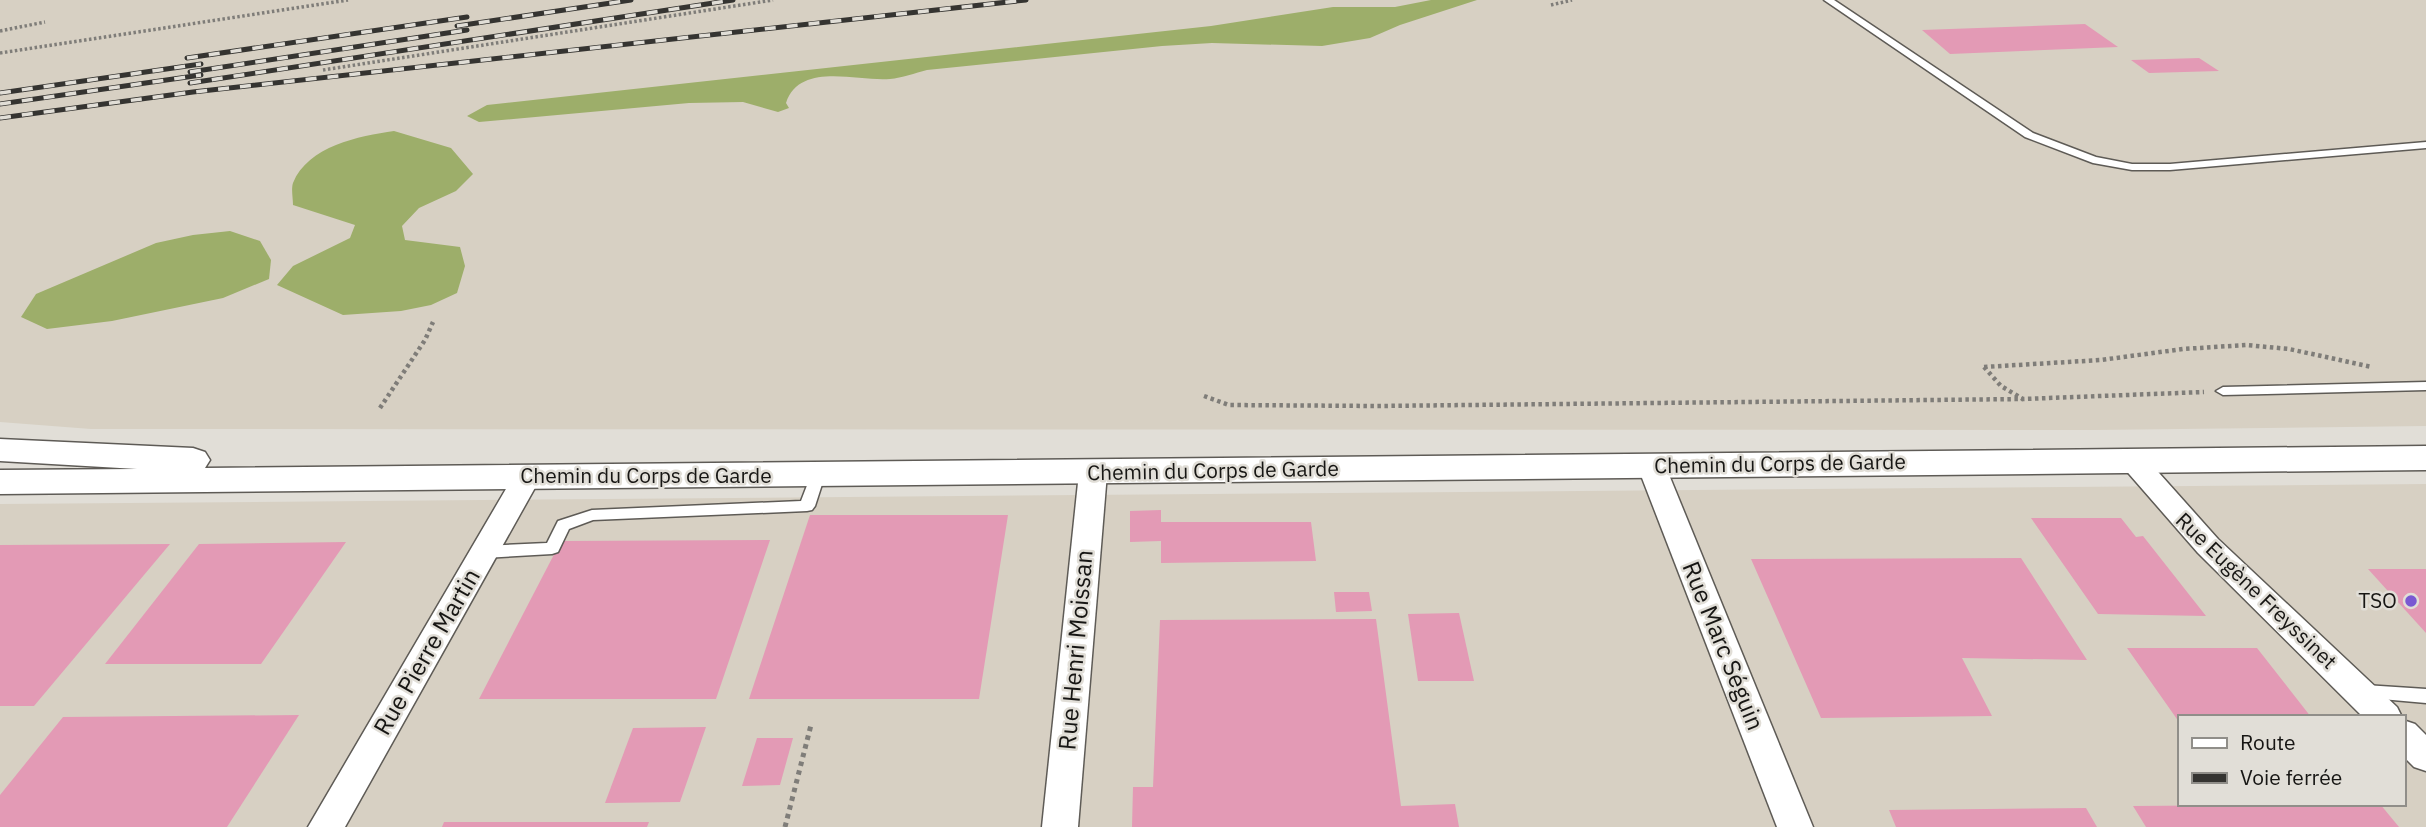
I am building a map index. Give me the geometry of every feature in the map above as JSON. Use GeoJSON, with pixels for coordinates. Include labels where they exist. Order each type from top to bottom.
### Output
{"type":"FeatureCollection","features":[{"type":"Feature","properties":{"kind":"street"},"geometry":{"type":"LineString","coordinates":[[0,450],[527,477]]}},
{"type":"Feature","properties":{"kind":"street","name":"Chemin du Corps de Garde"},"geometry":{"type":"LineString","coordinates":[[0,482],[2426,458]]}},
{"type":"Feature","properties":{"kind":"street","name":"Rue Eugène Freyssinet"},"geometry":{"type":"LineString","coordinates":[[2133,461],[2208,546],[2383,715]]}},
{"type":"Feature","properties":{"kind":"street","name":"Rue Marc Séguin"},"geometry":{"type":"LineString","coordinates":[[1651,465],[1795,827]]}},
{"type":"Feature","properties":{"kind":"street","name":"Rue Henri Moissan"},"geometry":{"type":"LineString","coordinates":[[1060,827],[1093,473]]}},
{"type":"Feature","properties":{"kind":"street","name":"Rue Pierre Martin"},"geometry":{"type":"LineString","coordinates":[[326,827],[527,477]]}},
{"type":"Feature","properties":{"kind":"street"},"geometry":{"type":"LineString","coordinates":[[2405,736],[2426,757]]}},
{"type":"Feature","properties":{"kind":"lane"},"geometry":{"type":"LineString","coordinates":[[1828,0],[2028,135],[2092,160],[2132,167],[2170,167],[2426,145]]}},
{"type":"Feature","properties":{"kind":"lane"},"geometry":{"type":"LineString","coordinates":[[2223,391],[2426,386]]}},
{"type":"Feature","properties":{"kind":"lane"},"geometry":{"type":"LineString","coordinates":[[484,552],[552,548],[563,525],[592,515],[807,506],[818,475]]}},
{"type":"Feature","properties":{"kind":"lane"},"geometry":{"type":"LineString","coordinates":[[2360,692],[2426,696]]}},
{"type":"Feature","properties":{"kind":"path"},"geometry":{"type":"LineString","coordinates":[[0,53],[348,0]]}},
{"type":"Feature","properties":{"kind":"path"},"geometry":{"type":"LineString","coordinates":[[323,70],[773,0]]}},
{"type":"Feature","properties":{"kind":"path"},"geometry":{"type":"LineString","coordinates":[[1551,5],[1573,0]]}},
{"type":"Feature","properties":{"kind":"path"},"geometry":{"type":"LineString","coordinates":[[0,31],[46,22]]}},
{"type":"Feature","properties":{"kind":"path"},"geometry":{"type":"LineString","coordinates":[[380,408],[425,340],[433,322]]}},
{"type":"Feature","properties":{"kind":"path"},"geometry":{"type":"LineString","coordinates":[[2023,399],[2001,387],[1984,367],[2101,360],[2183,349],[2246,345],[2289,349],[2376,368]]}},
{"type":"Feature","properties":{"kind":"path"},"geometry":{"type":"LineString","coordinates":[[1204,396],[1229,405],[1377,406],[2023,399],[2223,391]]}},
{"type":"Feature","properties":{"kind":"path"},"geometry":{"type":"LineString","coordinates":[[785,827],[811,725]]}},
{"type":"Feature","properties":{"kind":"shaded area"},"geometry":{"type":"Polygon","coordinates":[[[0,0],[2426,0],[2426,426],[2094,430],[91,429],[0,422],[0,0]]]}},
{"type":"Feature","properties":{"kind":"shaded area"},"geometry":{"type":"Polygon","coordinates":[[[2426,484],[2426,827],[0,827],[0,504],[2426,484]]]}},
{"type":"Feature","properties":{"kind":"green space"},"geometry":{"type":"Polygon","coordinates":[[[1431,0],[1477,0],[1400,25],[1370,38],[1322,46],[1212,43],[1162,46],[927,70],[890,79],[831,76],[817,78],[804,82],[793,90],[786,103],[789,108],[778,112],[743,102],[689,103],[479,122],[467,116],[487,105],[1211,26],[1333,7],[1395,7],[1431,0]]]}},
{"type":"Feature","properties":{"kind":"green space"},"geometry":{"type":"Polygon","coordinates":[[[394,131],[451,148],[473,174],[456,191],[419,208],[402,226],[405,240],[460,247],[465,266],[457,293],[431,305],[401,311],[343,315],[277,285],[293,266],[350,238],[355,225],[293,205],[292,185],[300,170],[310,160],[336,145],[394,131]]]}},
{"type":"Feature","properties":{"kind":"green space"},"geometry":{"type":"Polygon","coordinates":[[[230,231],[260,241],[271,260],[269,279],[223,298],[112,321],[47,329],[21,317],[36,294],[156,243],[230,231]]]}},
{"type":"Feature","properties":{"kind":"building"},"geometry":{"type":"Polygon","coordinates":[[[2085,24],[2118,47],[1950,54],[1922,30],[2085,24]]]}},
{"type":"Feature","properties":{"kind":"building"},"geometry":{"type":"Polygon","coordinates":[[[2199,58],[2219,71],[2149,73],[2131,60],[2199,58]]]}},
{"type":"Feature","properties":{"kind":"building"},"geometry":{"type":"Polygon","coordinates":[[[1161,510],[1161,522],[1311,522],[1316,561],[1161,563],[1161,541],[1130,542],[1130,511],[1161,510]]]}},
{"type":"Feature","properties":{"kind":"building"},"geometry":{"type":"Polygon","coordinates":[[[810,515],[1008,515],[979,699],[749,699],[810,515]]]}},
{"type":"Feature","properties":{"kind":"building"},"geometry":{"type":"Polygon","coordinates":[[[2031,518],[2121,518],[2136,537],[2143,536],[2206,616],[2098,614],[2031,518]]]}},
{"type":"Feature","properties":{"kind":"building"},"geometry":{"type":"Polygon","coordinates":[[[770,540],[716,699],[479,699],[561,541],[770,540]]]}},
{"type":"Feature","properties":{"kind":"building"},"geometry":{"type":"Polygon","coordinates":[[[346,542],[261,664],[105,664],[199,544],[346,542]]]}},
{"type":"Feature","properties":{"kind":"building"},"geometry":{"type":"Polygon","coordinates":[[[170,544],[34,706],[0,706],[0,545],[170,544]]]}},
{"type":"Feature","properties":{"kind":"building"},"geometry":{"type":"Polygon","coordinates":[[[2021,558],[2087,660],[1962,658],[1992,716],[1821,718],[1751,559],[2021,558]]]}},
{"type":"Feature","properties":{"kind":"building","name":"TSO"},"geometry":{"type":"Polygon","coordinates":[[[2368,569],[2426,569],[2426,633],[2368,569]]]}},
{"type":"Feature","properties":{"kind":"building"},"geometry":{"type":"Polygon","coordinates":[[[1334,592],[1369,592],[1372,611],[1336,612],[1334,592]]]}},
{"type":"Feature","properties":{"kind":"building"},"geometry":{"type":"Polygon","coordinates":[[[1459,613],[1474,681],[1418,681],[1408,614],[1459,613]]]}},
{"type":"Feature","properties":{"kind":"building"},"geometry":{"type":"Polygon","coordinates":[[[1376,619],[1401,806],[1455,804],[1459,827],[1132,827],[1133,787],[1153,787],[1160,620],[1376,619]]]}},
{"type":"Feature","properties":{"kind":"building"},"geometry":{"type":"Polygon","coordinates":[[[2127,648],[2257,648],[2309,715],[2178,715],[2178,721],[2127,648]]]}},
{"type":"Feature","properties":{"kind":"building"},"geometry":{"type":"Polygon","coordinates":[[[299,715],[227,827],[0,827],[0,795],[63,717],[299,715]]]}},
{"type":"Feature","properties":{"kind":"building"},"geometry":{"type":"Polygon","coordinates":[[[706,727],[680,802],[605,803],[633,728],[706,727]]]}},
{"type":"Feature","properties":{"kind":"building"},"geometry":{"type":"Polygon","coordinates":[[[757,738],[793,738],[780,785],[742,786],[757,738]]]}},
{"type":"Feature","properties":{"kind":"building"},"geometry":{"type":"Polygon","coordinates":[[[2133,806],[2382,806],[2399,827],[2146,827],[2133,806]]]}},
{"type":"Feature","properties":{"kind":"building"},"geometry":{"type":"Polygon","coordinates":[[[2086,808],[2097,827],[1896,827],[1889,810],[2086,808]]]}},
{"type":"Feature","properties":{"kind":"building"},"geometry":{"type":"Polygon","coordinates":[[[444,822],[649,822],[647,827],[442,827],[444,822]]]}},
{"type":"Feature","properties":{"kind":"railway"},"geometry":{"type":"LineString","coordinates":[[457,26],[631,0]]}},
{"type":"Feature","properties":{"kind":"railway"},"geometry":{"type":"LineString","coordinates":[[190,83],[733,0]]}},
{"type":"Feature","properties":{"kind":"railway"},"geometry":{"type":"LineString","coordinates":[[0,118],[193,92],[1026,0]]}},
{"type":"Feature","properties":{"kind":"railway"},"geometry":{"type":"LineString","coordinates":[[187,58],[467,17]]}},
{"type":"Feature","properties":{"kind":"railway"},"geometry":{"type":"LineString","coordinates":[[190,72],[467,30]]}},
{"type":"Feature","properties":{"kind":"railway"},"geometry":{"type":"LineString","coordinates":[[0,93],[201,64]]}},
{"type":"Feature","properties":{"kind":"railway"},"geometry":{"type":"LineString","coordinates":[[0,104],[201,75]]}},
{"type":"Feature","properties":{"kind":"place","name":"TSO"},"geometry":{"type":"Point","coordinates":[2411,601]}}]}
